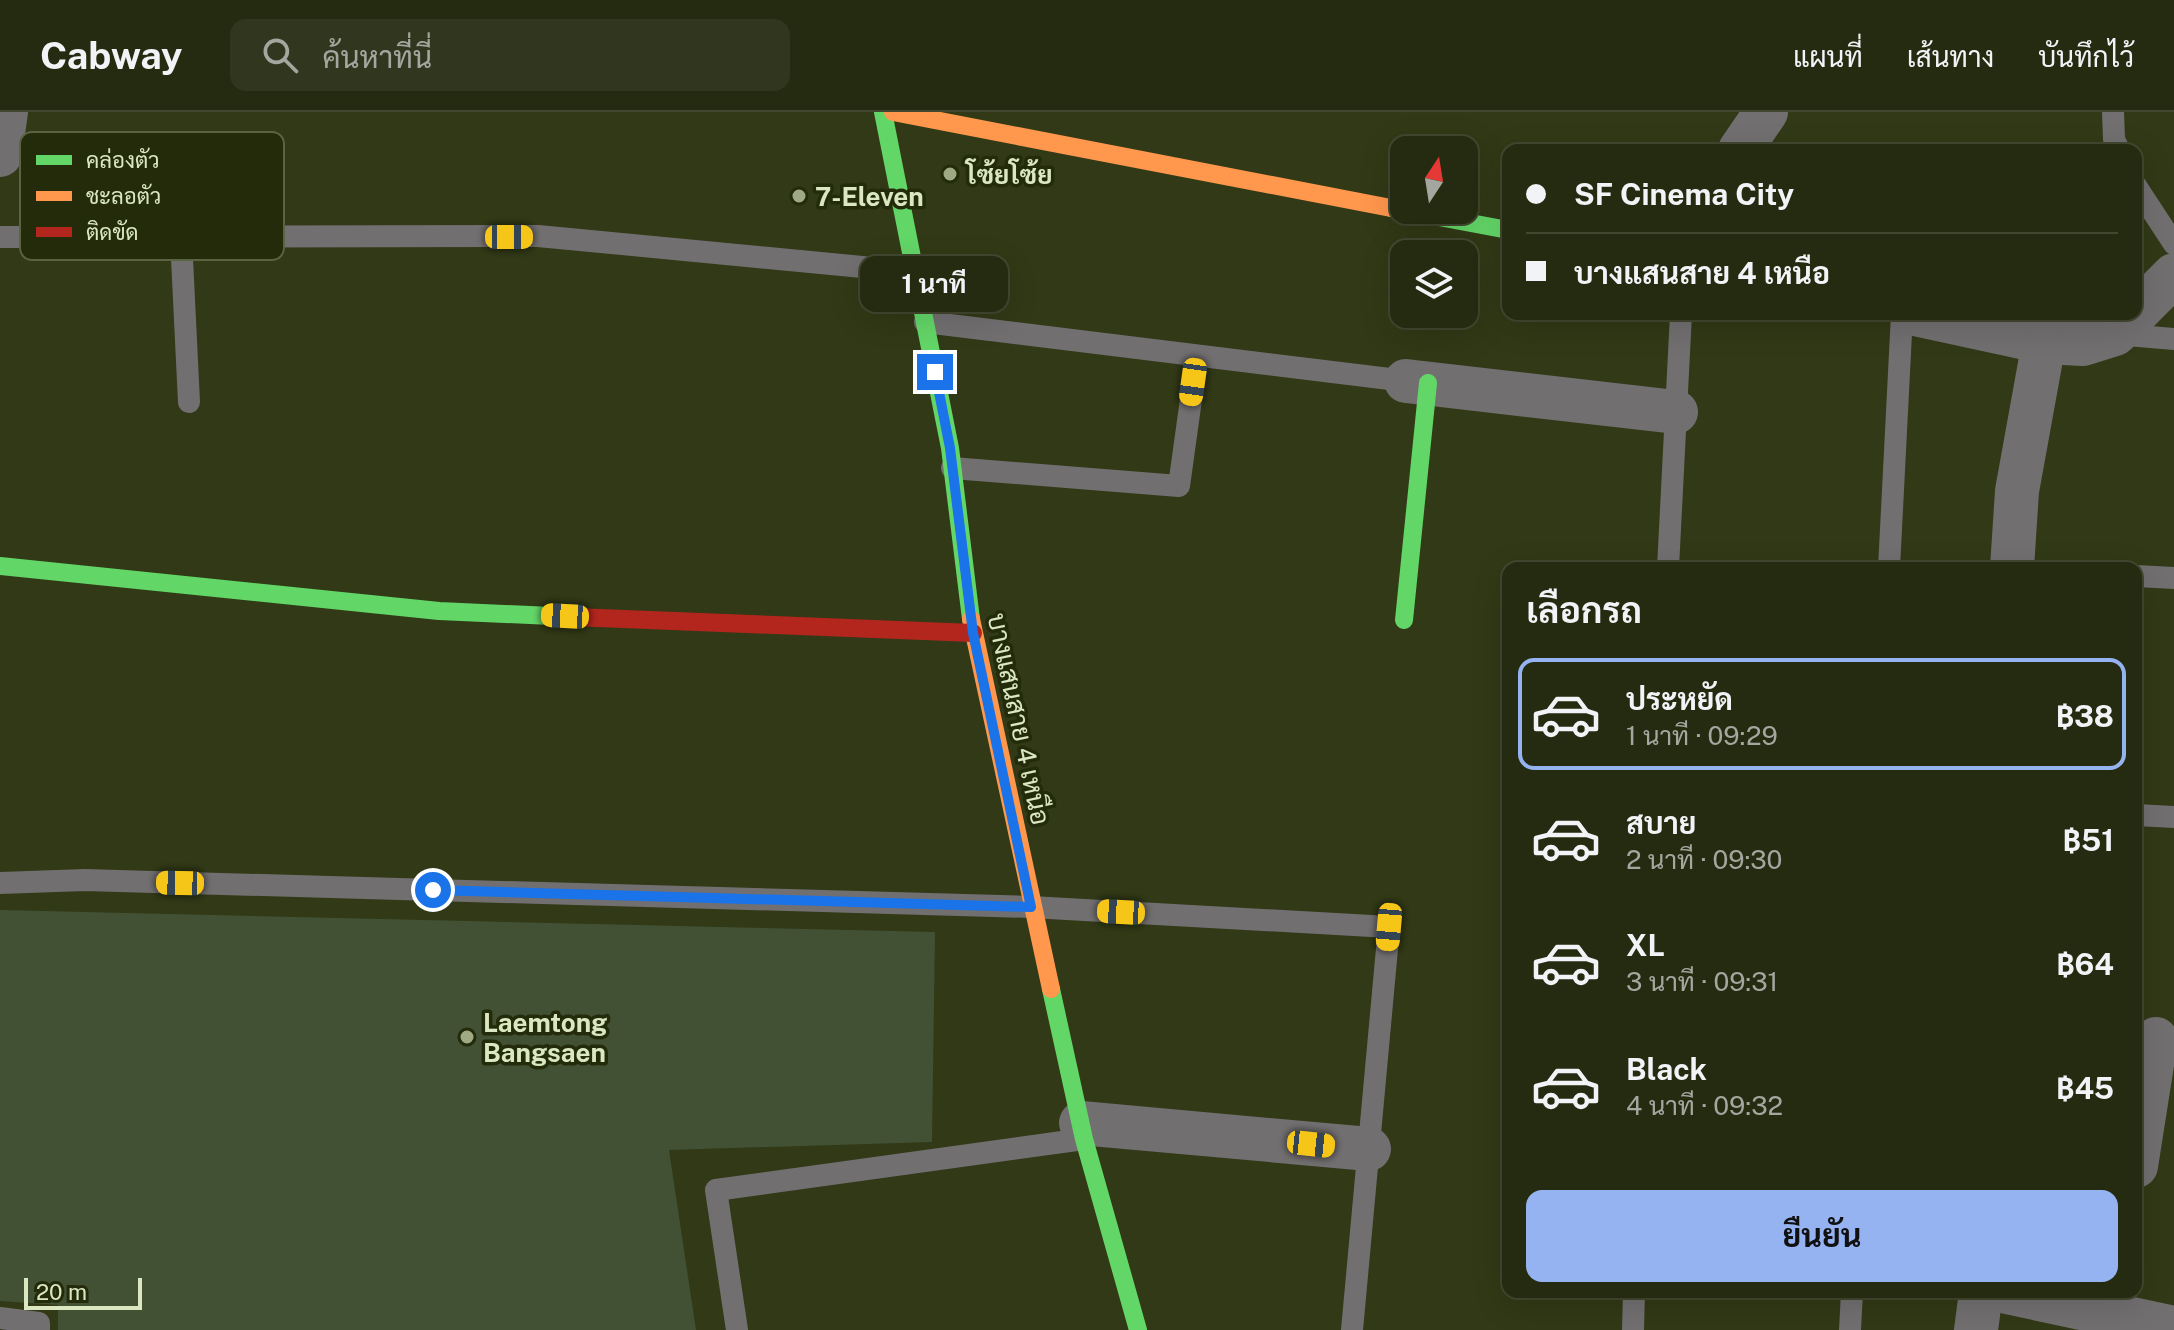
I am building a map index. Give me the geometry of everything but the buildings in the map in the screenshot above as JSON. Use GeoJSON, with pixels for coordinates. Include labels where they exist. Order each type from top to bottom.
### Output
{"type":"FeatureCollection","features":[{"type":"Feature","properties":{"kind":"street"},"geometry":{"type":"LineString","coordinates":[[0,155],[6,112]]}},
{"type":"Feature","properties":{"kind":"street","name":"บางแสนสาย 4 เหนือ"},"geometry":{"type":"LineString","coordinates":[[883,112],[952,468],[973,633],[1082,1131],[1138,1330]]}},
{"type":"Feature","properties":{"kind":"street"},"geometry":{"type":"LineString","coordinates":[[893,112],[1502,229]]}},
{"type":"Feature","properties":{"kind":"street"},"geometry":{"type":"LineString","coordinates":[[1744,144],[1766,112]]}},
{"type":"Feature","properties":{"kind":"street"},"geometry":{"type":"LineString","coordinates":[[2142,307],[2174,275]]}},
{"type":"Feature","properties":{"kind":"street"},"geometry":{"type":"LineString","coordinates":[[1943,320],[2044,342],[2083,344],[2129,320]]}},
{"type":"Feature","properties":{"kind":"street"},"geometry":{"type":"LineString","coordinates":[[2012,562],[2017,491],[2044,342]]}},
{"type":"Feature","properties":{"kind":"street"},"geometry":{"type":"LineString","coordinates":[[1404,620],[1417,382],[1676,412]]}},
{"type":"Feature","properties":{"kind":"street"},"geometry":{"type":"LineString","coordinates":[[0,566],[439,611],[973,633]]}},
{"type":"Feature","properties":{"kind":"street"},"geometry":{"type":"LineString","coordinates":[[2142,1126],[2155,1039]]}},
{"type":"Feature","properties":{"kind":"street"},"geometry":{"type":"LineString","coordinates":[[1082,1131],[1369,1149]]}},
{"type":"Feature","properties":{"kind":"street"},"geometry":{"type":"LineString","coordinates":[[1976,1330],[1980,1298]]}},
{"type":"Feature","properties":{"kind":"street"},"geometry":{"type":"LineString","coordinates":[[2066,1298],[2115,1303],[2174,1328]]}},
{"type":"Feature","properties":{"kind":"lane"},"geometry":{"type":"LineString","coordinates":[[2113,112],[2116,144]]}},
{"type":"Feature","properties":{"kind":"lane"},"geometry":{"type":"LineString","coordinates":[[2142,195],[2174,244]]}},
{"type":"Feature","properties":{"kind":"lane"},"geometry":{"type":"LineString","coordinates":[[284,237],[538,236],[915,272]]}},
{"type":"Feature","properties":{"kind":"lane"},"geometry":{"type":"LineString","coordinates":[[0,237],[20,237]]}},
{"type":"Feature","properties":{"kind":"lane"},"geometry":{"type":"LineString","coordinates":[[182,260],[189,402]]}},
{"type":"Feature","properties":{"kind":"lane"},"geometry":{"type":"LineString","coordinates":[[1668,562],[1681,320]]}},
{"type":"Feature","properties":{"kind":"lane"},"geometry":{"type":"LineString","coordinates":[[1889,562],[1902,320]]}},
{"type":"Feature","properties":{"kind":"lane"},"geometry":{"type":"LineString","coordinates":[[2129,320],[2174,339]]}},
{"type":"Feature","properties":{"kind":"lane"},"geometry":{"type":"LineString","coordinates":[[925,322],[1417,382]]}},
{"type":"Feature","properties":{"kind":"lane"},"geometry":{"type":"LineString","coordinates":[[952,468],[1179,486],[1197,356]]}},
{"type":"Feature","properties":{"kind":"lane"},"geometry":{"type":"LineString","coordinates":[[2142,576],[2174,578]]}},
{"type":"Feature","properties":{"kind":"lane"},"geometry":{"type":"LineString","coordinates":[[2142,815],[2174,817]]}},
{"type":"Feature","properties":{"kind":"lane"},"geometry":{"type":"LineString","coordinates":[[0,883],[85,880],[1031,907],[1389,927],[1352,1330]]}},
{"type":"Feature","properties":{"kind":"lane"},"geometry":{"type":"LineString","coordinates":[[737,1330],[716,1190],[1022,1147],[1082,1131]]}},
{"type":"Feature","properties":{"kind":"lane"},"geometry":{"type":"LineString","coordinates":[[1633,1330],[1634,1298]]}},
{"type":"Feature","properties":{"kind":"lane"},"geometry":{"type":"LineString","coordinates":[[1850,1330],[1852,1298]]}},
{"type":"Feature","properties":{"kind":"lane"},"geometry":{"type":"LineString","coordinates":[[0,1318],[39,1323],[39,1330]]}},
{"type":"Feature","properties":{"kind":"traffic: fast"},"geometry":{"type":"LineString","coordinates":[[883,112],[950,448],[971,619]]}},
{"type":"Feature","properties":{"kind":"traffic: fast"},"geometry":{"type":"LineString","coordinates":[[1476,224],[1502,229]]}},
{"type":"Feature","properties":{"kind":"traffic: fast"},"geometry":{"type":"LineString","coordinates":[[1404,620],[1428,383]]}},
{"type":"Feature","properties":{"kind":"traffic: fast"},"geometry":{"type":"LineString","coordinates":[[0,566],[439,611],[574,617]]}},
{"type":"Feature","properties":{"kind":"traffic: fast"},"geometry":{"type":"LineString","coordinates":[[1051,989],[1084,1139],[1138,1330]]}},
{"type":"Feature","properties":{"kind":"traffic: slow"},"geometry":{"type":"LineString","coordinates":[[893,112],[1390,208]]}},
{"type":"Feature","properties":{"kind":"traffic: slow"},"geometry":{"type":"LineString","coordinates":[[971,619],[1051,989]]}},
{"type":"Feature","properties":{"kind":"traffic: jam"},"geometry":{"type":"LineString","coordinates":[[574,617],[973,633]]}},
{"type":"Feature","properties":{"kind":"place","name":"โซ้ยโซ้ย"},"geometry":{"type":"Point","coordinates":[950,174]}},
{"type":"Feature","properties":{"kind":"place","name":"7-Eleven"},"geometry":{"type":"Point","coordinates":[799,196]}},
{"type":"Feature","properties":{"kind":"place","name":"Laemtong Bangsaen"},"geometry":{"type":"Point","coordinates":[467,1037]}},
{"type":"Feature","properties":{"kind":"route"},"geometry":{"type":"LineString","coordinates":[[433,890],[1031,907],[973,633],[950,448],[935,372]]}}]}
